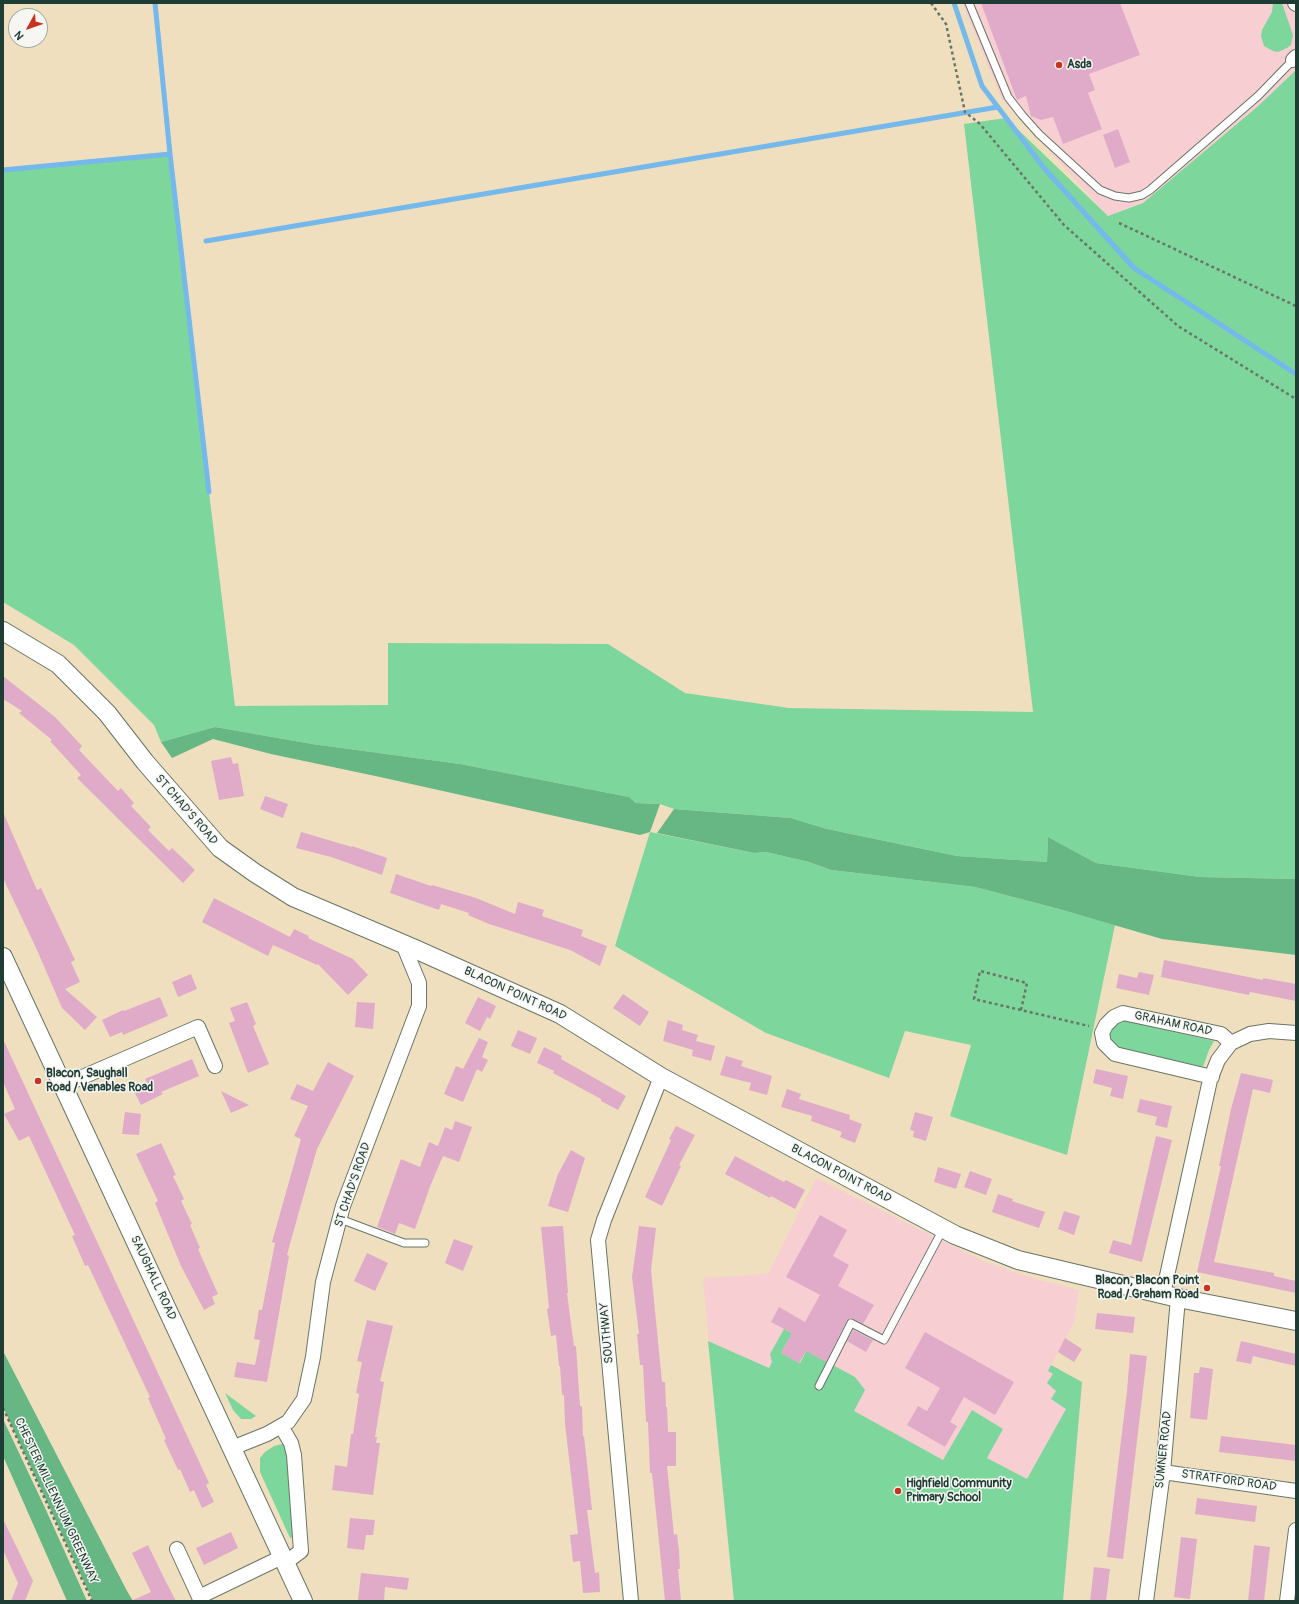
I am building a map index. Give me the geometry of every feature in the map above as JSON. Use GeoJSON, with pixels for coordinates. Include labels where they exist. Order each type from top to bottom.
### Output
{"type":"FeatureCollection","features":[{"type":"Feature","properties":{"kind":"street","name":"ST CHAD'S ROAD"},"geometry":{"type":"LineString","coordinates":[[3,631],[58,664],[107,713],[145,762],[220,848],[293,898],[409,946],[419,983],[419,1006],[343,1206],[323,1282],[313,1357],[304,1398],[288,1422],[267,1434],[232,1448]]}},
{"type":"Feature","properties":{"kind":"street","name":"BLACON POINT ROAD"},"geometry":{"type":"LineString","coordinates":[[409,946],[560,1014],[661,1077],[955,1235],[1018,1260],[1171,1296],[1296,1321]]}},
{"type":"Feature","properties":{"kind":"street","name":"SAUGHALL ROAD"},"geometry":{"type":"LineString","coordinates":[[3,956],[302,1601]]}},
{"type":"Feature","properties":{"kind":"street","name":"GRAHAM ROAD"},"geometry":{"type":"LineString","coordinates":[[1104,1029],[1114,1017],[1123,1013],[1221,1034],[1231,1043]]}},
{"type":"Feature","properties":{"kind":"street"},"geometry":{"type":"LineString","coordinates":[[64,1085],[198,1027],[215,1066]]}},
{"type":"Feature","properties":{"kind":"street"},"geometry":{"type":"LineString","coordinates":[[1104,1029],[1102,1033],[1104,1043],[1115,1054],[1212,1077]]}},
{"type":"Feature","properties":{"kind":"street"},"geometry":{"type":"LineString","coordinates":[[1171,1296],[1212,1077],[1218,1060],[1231,1043],[1250,1034],[1269,1031],[1296,1033]]}},
{"type":"Feature","properties":{"kind":"street","name":"SOUTHWAY"},"geometry":{"type":"LineString","coordinates":[[631,1601],[598,1240],[604,1220],[661,1077]]}},
{"type":"Feature","properties":{"kind":"street","name":"SUMNER ROAD"},"geometry":{"type":"LineString","coordinates":[[1146,1601],[1163,1472],[1171,1296]]}},
{"type":"Feature","properties":{"kind":"street"},"geometry":{"type":"LineString","coordinates":[[177,1549],[200,1599],[301,1551],[294,1455],[291,1443],[281,1426]]}},
{"type":"Feature","properties":{"kind":"street","name":"STRATFORD ROAD"},"geometry":{"type":"LineString","coordinates":[[1163,1472],[1296,1490]]}},
{"type":"Feature","properties":{"kind":"street"},"geometry":{"type":"LineString","coordinates":[[1287,1601],[1296,1530]]}},
{"type":"Feature","properties":{"kind":"lane"},"geometry":{"type":"LineString","coordinates":[[969,3],[1008,97],[1022,115],[1045,139],[1100,190],[1115,196],[1129,198],[1142,195],[1150,190],[1258,96],[1294,58]]}},
{"type":"Feature","properties":{"kind":"lane"},"geometry":{"type":"LineString","coordinates":[[340,1219],[404,1243],[425,1243]]}},
{"type":"Feature","properties":{"kind":"lane"},"geometry":{"type":"LineString","coordinates":[[818,1386],[851,1324],[884,1340],[943,1229]]}},
{"type":"Feature","properties":{"kind":"path"},"geometry":{"type":"LineString","coordinates":[[931,3],[946,24],[965,112],[980,124],[1064,225],[1178,326],[1296,400]]}},
{"type":"Feature","properties":{"kind":"path"},"geometry":{"type":"LineString","coordinates":[[1119,223],[1296,306]]}},
{"type":"Feature","properties":{"kind":"path"},"geometry":{"type":"LineString","coordinates":[[1021,1010],[1027,983],[980,972],[974,999],[1021,1010],[1104,1029]]}},
{"type":"Feature","properties":{"kind":"path","name":"CHESTER MILLENNIUM GREENWAY"},"geometry":{"type":"LineString","coordinates":[[3,1408],[92,1601]]}},
{"type":"Feature","properties":{"kind":"shaded area"},"geometry":{"type":"Polygon","coordinates":[[[962,3],[1296,3],[1296,70],[1257,107],[1143,203],[1108,216],[1001,98],[962,3]]]}},
{"type":"Feature","properties":{"kind":"shaded area","name":"Highfield Community Primary School"},"geometry":{"type":"Polygon","coordinates":[[[816,1178],[985,1262],[1032,1278],[1079,1290],[1074,1323],[1051,1365],[1082,1382],[1063,1601],[734,1601],[703,1278],[768,1274],[816,1178]]]}},
{"type":"Feature","properties":{"kind":"green space"},"geometry":{"type":"Polygon","coordinates":[[[1273,3],[1282,3],[1293,35],[1291,45],[1278,52],[1264,46],[1261,36],[1262,30],[1272,12],[1273,3]]]}},
{"type":"Feature","properties":{"kind":"green space"},"geometry":{"type":"Polygon","coordinates":[[[1296,70],[1296,879],[1200,877],[1096,863],[1048,837],[1047,862],[957,856],[827,829],[791,818],[674,809],[660,804],[636,803],[629,797],[460,764],[312,744],[215,727],[161,742],[154,725],[74,645],[3,602],[3,170],[170,154],[235,706],[388,705],[388,643],[608,644],[685,693],[789,708],[1033,712],[964,124],[1006,118],[1108,216],[1143,203],[1257,107],[1296,70]]]}},
{"type":"Feature","properties":{"kind":"green space"},"geometry":{"type":"Polygon","coordinates":[[[215,727],[312,744],[460,764],[629,797],[636,803],[660,804],[650,832],[640,835],[271,754],[213,739],[172,758],[161,742],[215,727]]]}},
{"type":"Feature","properties":{"kind":"green space"},"geometry":{"type":"Polygon","coordinates":[[[674,809],[791,818],[827,829],[957,856],[1047,862],[1048,837],[1096,863],[1200,877],[1296,879],[1296,955],[1162,939],[1059,909],[975,887],[831,870],[809,862],[766,852],[754,853],[657,833],[674,809]]]}},
{"type":"Feature","properties":{"kind":"green space"},"geometry":{"type":"Polygon","coordinates":[[[650,832],[754,853],[766,852],[809,862],[831,870],[975,887],[1115,925],[1067,1155],[950,1116],[971,1045],[905,1031],[889,1078],[766,1033],[615,946],[650,832]]]}},
{"type":"Feature","properties":{"kind":"green space"},"geometry":{"type":"Polygon","coordinates":[[[1123,1020],[1214,1041],[1203,1067],[1117,1047],[1108,1037],[1111,1030],[1123,1020]]]}},
{"type":"Feature","properties":{"kind":"green space"},"geometry":{"type":"Polygon","coordinates":[[[784,1329],[792,1333],[781,1353],[800,1363],[814,1337],[814,1355],[855,1377],[865,1390],[854,1411],[943,1460],[972,1410],[1003,1429],[987,1458],[1027,1479],[1066,1409],[1051,1399],[1056,1391],[1047,1383],[1053,1374],[1048,1371],[1051,1365],[1082,1382],[1063,1601],[734,1601],[708,1341],[769,1368],[772,1362],[770,1354],[784,1329]]]}},
{"type":"Feature","properties":{"kind":"green space"},"geometry":{"type":"Polygon","coordinates":[[[3,1351],[133,1601],[93,1601],[3,1407],[3,1351]]]}},
{"type":"Feature","properties":{"kind":"green space"},"geometry":{"type":"Polygon","coordinates":[[[225,1393],[256,1416],[251,1419],[241,1419],[233,1410],[225,1393]]]}},
{"type":"Feature","properties":{"kind":"green space"},"geometry":{"type":"Polygon","coordinates":[[[3,1419],[87,1601],[67,1601],[3,1456],[3,1419]]]}},
{"type":"Feature","properties":{"kind":"green space"},"geometry":{"type":"Polygon","coordinates":[[[286,1443],[293,1537],[290,1538],[260,1472],[260,1458],[265,1452],[274,1446],[286,1443]]]}},
{"type":"Feature","properties":{"kind":"building","name":"Asda"},"geometry":{"type":"Polygon","coordinates":[[[981,3],[1120,3],[1140,55],[1089,74],[1095,90],[1088,93],[1102,129],[1063,144],[1053,117],[1041,120],[1031,116],[1026,96],[1017,100],[981,3]]]}},
{"type":"Feature","properties":{"kind":"building"},"geometry":{"type":"Polygon","coordinates":[[[1118,129],[1130,162],[1115,168],[1103,135],[1118,129]]]}},
{"type":"Feature","properties":{"kind":"building"},"geometry":{"type":"Polygon","coordinates":[[[3,676],[55,717],[82,746],[79,750],[118,791],[121,788],[134,803],[131,806],[151,827],[148,830],[169,851],[172,848],[195,870],[183,883],[77,778],[81,775],[50,741],[52,740],[19,713],[22,711],[3,699],[3,676]]]}},
{"type":"Feature","properties":{"kind":"building"},"geometry":{"type":"Polygon","coordinates":[[[231,757],[233,764],[238,763],[244,796],[219,800],[211,761],[231,757]]]}},
{"type":"Feature","properties":{"kind":"building"},"geometry":{"type":"Polygon","coordinates":[[[265,796],[288,804],[283,818],[260,809],[265,796]]]}},
{"type":"Feature","properties":{"kind":"building"},"geometry":{"type":"Polygon","coordinates":[[[3,812],[37,890],[41,888],[75,960],[71,962],[80,982],[65,989],[97,1017],[85,1030],[62,1008],[37,950],[3,878],[3,812]]]}},
{"type":"Feature","properties":{"kind":"building"},"geometry":{"type":"Polygon","coordinates":[[[301,832],[352,846],[387,858],[382,875],[331,857],[296,848],[301,832]]]}},
{"type":"Feature","properties":{"kind":"building"},"geometry":{"type":"Polygon","coordinates":[[[396,874],[431,886],[432,885],[476,898],[515,914],[518,902],[544,910],[542,916],[583,930],[581,936],[607,946],[600,966],[570,950],[489,924],[468,915],[469,913],[441,904],[439,910],[390,893],[396,874]]]}},
{"type":"Feature","properties":{"kind":"building"},"geometry":{"type":"Polygon","coordinates":[[[214,898],[290,937],[294,929],[309,936],[308,938],[353,959],[368,975],[348,995],[318,964],[317,965],[273,945],[268,956],[202,922],[214,898]]]}},
{"type":"Feature","properties":{"kind":"building"},"geometry":{"type":"Polygon","coordinates":[[[1164,960],[1263,980],[1263,978],[1296,984],[1296,1001],[1250,992],[1249,995],[1161,977],[1164,960]]]}},
{"type":"Feature","properties":{"kind":"building"},"geometry":{"type":"Polygon","coordinates":[[[1139,972],[1154,975],[1149,995],[1116,988],[1119,974],[1137,978],[1139,972]]]}},
{"type":"Feature","properties":{"kind":"building"},"geometry":{"type":"Polygon","coordinates":[[[191,974],[197,989],[178,997],[172,982],[191,974]]]}},
{"type":"Feature","properties":{"kind":"building"},"geometry":{"type":"Polygon","coordinates":[[[623,994],[649,1012],[640,1026],[613,1008],[623,994]]]}},
{"type":"Feature","properties":{"kind":"building"},"geometry":{"type":"Polygon","coordinates":[[[160,997],[168,1016],[123,1035],[122,1032],[110,1037],[102,1020],[123,1010],[124,1011],[160,997]]]}},
{"type":"Feature","properties":{"kind":"building"},"geometry":{"type":"Polygon","coordinates":[[[478,997],[496,1006],[490,1019],[487,1017],[480,1031],[465,1023],[478,997]]]}},
{"type":"Feature","properties":{"kind":"building"},"geometry":{"type":"Polygon","coordinates":[[[247,1002],[256,1024],[253,1026],[269,1064],[248,1073],[229,1023],[235,1021],[230,1008],[247,1002]]]}},
{"type":"Feature","properties":{"kind":"building"},"geometry":{"type":"Polygon","coordinates":[[[357,1002],[375,1003],[373,1029],[355,1027],[357,1002]]]}},
{"type":"Feature","properties":{"kind":"building"},"geometry":{"type":"Polygon","coordinates":[[[668,1020],[683,1025],[682,1030],[698,1035],[696,1041],[715,1046],[711,1061],[692,1056],[693,1050],[663,1041],[668,1020]]]}},
{"type":"Feature","properties":{"kind":"building"},"geometry":{"type":"Polygon","coordinates":[[[518,1030],[537,1038],[530,1054],[511,1046],[518,1030]]]}},
{"type":"Feature","properties":{"kind":"building"},"geometry":{"type":"Polygon","coordinates":[[[479,1038],[488,1042],[482,1057],[488,1060],[482,1072],[477,1069],[463,1102],[444,1094],[456,1066],[463,1069],[479,1038]]]}},
{"type":"Feature","properties":{"kind":"building"},"geometry":{"type":"Polygon","coordinates":[[[3,1039],[209,1483],[206,1485],[214,1502],[202,1508],[194,1490],[190,1492],[180,1469],[178,1470],[164,1440],[166,1439],[148,1398],[150,1397],[88,1265],[85,1266],[72,1236],[75,1235],[29,1136],[19,1141],[4,1114],[15,1109],[3,1082],[3,1039]]]}},
{"type":"Feature","properties":{"kind":"building"},"geometry":{"type":"Polygon","coordinates":[[[544,1047],[562,1056],[561,1059],[626,1096],[618,1110],[553,1073],[554,1071],[537,1063],[544,1047]]]}},
{"type":"Feature","properties":{"kind":"building"},"geometry":{"type":"Polygon","coordinates":[[[726,1056],[743,1061],[741,1066],[772,1076],[767,1095],[749,1090],[751,1083],[720,1075],[726,1056]]]}},
{"type":"Feature","properties":{"kind":"building"},"geometry":{"type":"Polygon","coordinates":[[[192,1059],[199,1076],[161,1092],[163,1094],[141,1105],[133,1089],[147,1082],[145,1079],[192,1059]]]}},
{"type":"Feature","properties":{"kind":"building"},"geometry":{"type":"Polygon","coordinates":[[[328,1062],[354,1076],[317,1149],[300,1208],[287,1255],[289,1256],[267,1382],[234,1377],[237,1362],[255,1365],[260,1340],[254,1339],[259,1310],[262,1310],[275,1243],[272,1242],[301,1139],[294,1136],[308,1106],[290,1099],[297,1084],[313,1091],[328,1062]]]}},
{"type":"Feature","properties":{"kind":"building"},"geometry":{"type":"Polygon","coordinates":[[[1096,1069],[1128,1076],[1123,1099],[1110,1096],[1112,1088],[1093,1083],[1096,1069]]]}},
{"type":"Feature","properties":{"kind":"building"},"geometry":{"type":"Polygon","coordinates":[[[1241,1073],[1273,1080],[1270,1093],[1253,1089],[1214,1262],[1274,1273],[1274,1276],[1296,1281],[1296,1293],[1197,1272],[1221,1166],[1219,1166],[1231,1109],[1241,1073]]]}},
{"type":"Feature","properties":{"kind":"building"},"geometry":{"type":"Polygon","coordinates":[[[787,1089],[801,1094],[799,1099],[850,1115],[849,1119],[862,1124],[855,1143],[840,1137],[842,1132],[811,1121],[812,1116],[781,1107],[787,1089]]]}},
{"type":"Feature","properties":{"kind":"building"},"geometry":{"type":"Polygon","coordinates":[[[221,1091],[249,1105],[231,1113],[221,1091]]]}},
{"type":"Feature","properties":{"kind":"building"},"geometry":{"type":"Polygon","coordinates":[[[1140,1099],[1172,1106],[1167,1128],[1155,1125],[1157,1117],[1137,1112],[1140,1099]]]}},
{"type":"Feature","properties":{"kind":"building"},"geometry":{"type":"Polygon","coordinates":[[[125,1112],[141,1114],[139,1135],[122,1134],[125,1112]]]}},
{"type":"Feature","properties":{"kind":"building"},"geometry":{"type":"Polygon","coordinates":[[[915,1112],[933,1117],[926,1141],[913,1137],[914,1131],[910,1130],[915,1112]]]}},
{"type":"Feature","properties":{"kind":"building"},"geometry":{"type":"Polygon","coordinates":[[[455,1121],[472,1127],[459,1162],[443,1156],[415,1229],[399,1223],[395,1234],[377,1227],[401,1159],[420,1167],[429,1142],[438,1146],[445,1127],[452,1130],[455,1121]]]}},
{"type":"Feature","properties":{"kind":"building"},"geometry":{"type":"Polygon","coordinates":[[[676,1126],[695,1135],[679,1165],[681,1166],[662,1206],[645,1197],[671,1140],[669,1139],[676,1126]]]}},
{"type":"Feature","properties":{"kind":"building"},"geometry":{"type":"Polygon","coordinates":[[[1156,1136],[1172,1140],[1142,1262],[1109,1253],[1113,1240],[1131,1245],[1156,1136]]]}},
{"type":"Feature","properties":{"kind":"building"},"geometry":{"type":"Polygon","coordinates":[[[161,1143],[176,1175],[173,1176],[184,1199],[181,1201],[192,1224],[190,1225],[200,1248],[198,1249],[218,1294],[212,1297],[215,1304],[204,1310],[181,1266],[155,1203],[158,1201],[136,1154],[161,1143]]]}},
{"type":"Feature","properties":{"kind":"building"},"geometry":{"type":"Polygon","coordinates":[[[571,1150],[585,1158],[568,1212],[548,1206],[558,1174],[571,1150]]]}},
{"type":"Feature","properties":{"kind":"building"},"geometry":{"type":"Polygon","coordinates":[[[735,1156],[784,1182],[786,1180],[805,1190],[795,1209],[771,1196],[770,1198],[725,1174],[735,1156]]]}},
{"type":"Feature","properties":{"kind":"building"},"geometry":{"type":"Polygon","coordinates":[[[938,1167],[961,1174],[956,1189],[934,1182],[938,1167]]]}},
{"type":"Feature","properties":{"kind":"building"},"geometry":{"type":"Polygon","coordinates":[[[970,1171],[992,1179],[986,1195],[964,1187],[970,1171]]]}},
{"type":"Feature","properties":{"kind":"building"},"geometry":{"type":"Polygon","coordinates":[[[998,1194],[1013,1199],[1012,1201],[1045,1212],[1039,1228],[992,1212],[998,1194]]]}},
{"type":"Feature","properties":{"kind":"building"},"geometry":{"type":"Polygon","coordinates":[[[1064,1211],[1080,1216],[1074,1235],[1058,1229],[1064,1211]]]}},
{"type":"Feature","properties":{"kind":"building"},"geometry":{"type":"Polygon","coordinates":[[[820,1215],[847,1230],[833,1256],[849,1265],[838,1286],[874,1305],[863,1324],[851,1318],[847,1320],[826,1362],[806,1351],[799,1363],[781,1353],[792,1333],[771,1322],[779,1307],[805,1322],[820,1295],[786,1277],[820,1215]]]}},
{"type":"Feature","properties":{"kind":"building"},"geometry":{"type":"Polygon","coordinates":[[[563,1226],[567,1293],[574,1346],[576,1346],[580,1406],[582,1406],[583,1437],[584,1436],[592,1510],[587,1510],[595,1573],[599,1572],[600,1592],[583,1593],[580,1561],[573,1562],[570,1535],[578,1534],[565,1424],[564,1395],[562,1395],[556,1335],[551,1336],[547,1309],[549,1308],[541,1227],[563,1226]]]}},
{"type":"Feature","properties":{"kind":"building"},"geometry":{"type":"Polygon","coordinates":[[[639,1226],[656,1228],[651,1270],[662,1382],[665,1382],[668,1432],[676,1432],[676,1466],[667,1466],[674,1535],[677,1534],[679,1551],[680,1569],[678,1569],[681,1601],[665,1601],[652,1473],[650,1473],[648,1422],[646,1422],[643,1365],[640,1365],[637,1334],[639,1334],[632,1277],[639,1226]]]}},
{"type":"Feature","properties":{"kind":"building"},"geometry":{"type":"Polygon","coordinates":[[[454,1239],[473,1246],[463,1271],[445,1263],[454,1239]]]}},
{"type":"Feature","properties":{"kind":"building"},"geometry":{"type":"Polygon","coordinates":[[[367,1253],[388,1263],[375,1291],[354,1281],[367,1253]]]}},
{"type":"Feature","properties":{"kind":"building"},"geometry":{"type":"Polygon","coordinates":[[[1097,1313],[1135,1317],[1133,1333],[1095,1329],[1097,1313]]]}},
{"type":"Feature","properties":{"kind":"building"},"geometry":{"type":"Polygon","coordinates":[[[367,1320],[393,1326],[380,1381],[384,1382],[375,1437],[377,1437],[376,1443],[380,1443],[373,1495],[332,1490],[335,1465],[347,1467],[351,1434],[353,1434],[359,1394],[356,1393],[362,1362],[357,1361],[367,1320]]]}},
{"type":"Feature","properties":{"kind":"building"},"geometry":{"type":"Polygon","coordinates":[[[853,1330],[873,1340],[866,1352],[847,1341],[853,1330]]]}},
{"type":"Feature","properties":{"kind":"building"},"geometry":{"type":"Polygon","coordinates":[[[925,1332],[1014,1382],[995,1415],[964,1397],[950,1422],[957,1426],[945,1447],[907,1425],[918,1406],[927,1411],[940,1388],[905,1368],[925,1332]]]}},
{"type":"Feature","properties":{"kind":"building"},"geometry":{"type":"Polygon","coordinates":[[[1065,1338],[1082,1349],[1074,1362],[1058,1352],[1065,1338]]]}},
{"type":"Feature","properties":{"kind":"building"},"geometry":{"type":"Polygon","coordinates":[[[1241,1341],[1296,1354],[1296,1366],[1253,1356],[1251,1364],[1236,1361],[1241,1341]]]}},
{"type":"Feature","properties":{"kind":"building"},"geometry":{"type":"Polygon","coordinates":[[[1130,1354],[1147,1356],[1123,1559],[1107,1557],[1130,1354]]]}},
{"type":"Feature","properties":{"kind":"building"},"geometry":{"type":"Polygon","coordinates":[[[1200,1367],[1213,1369],[1207,1420],[1190,1418],[1194,1373],[1199,1373],[1200,1367]]]}},
{"type":"Feature","properties":{"kind":"building"},"geometry":{"type":"Polygon","coordinates":[[[1221,1436],[1296,1445],[1296,1461],[1219,1452],[1221,1436]]]}},
{"type":"Feature","properties":{"kind":"building"},"geometry":{"type":"Polygon","coordinates":[[[1197,1498],[1257,1506],[1255,1522],[1195,1514],[1197,1498]]]}},
{"type":"Feature","properties":{"kind":"building"},"geometry":{"type":"Polygon","coordinates":[[[350,1518],[375,1520],[373,1535],[366,1535],[364,1550],[347,1548],[350,1518]]]}},
{"type":"Feature","properties":{"kind":"building"},"geometry":{"type":"Polygon","coordinates":[[[3,1519],[33,1581],[25,1601],[11,1601],[18,1583],[3,1550],[3,1519]]]}},
{"type":"Feature","properties":{"kind":"building"},"geometry":{"type":"Polygon","coordinates":[[[231,1532],[238,1548],[204,1565],[196,1548],[231,1532]]]}},
{"type":"Feature","properties":{"kind":"building"},"geometry":{"type":"Polygon","coordinates":[[[1181,1537],[1197,1539],[1190,1599],[1174,1597],[1181,1537]]]}},
{"type":"Feature","properties":{"kind":"building"},"geometry":{"type":"Polygon","coordinates":[[[148,1545],[176,1601],[131,1601],[151,1592],[132,1553],[148,1545]]]}},
{"type":"Feature","properties":{"kind":"building"},"geometry":{"type":"Polygon","coordinates":[[[1254,1545],[1270,1547],[1264,1601],[1248,1601],[1254,1545]]]}},
{"type":"Feature","properties":{"kind":"building"},"geometry":{"type":"Polygon","coordinates":[[[1094,1567],[1110,1569],[1106,1601],[1090,1601],[1094,1567]]]}},
{"type":"Feature","properties":{"kind":"building"},"geometry":{"type":"Polygon","coordinates":[[[361,1573],[409,1578],[407,1590],[385,1587],[384,1601],[358,1600],[361,1573]]]}},
{"type":"Feature","properties":{"kind":"waterway"},"geometry":{"type":"LineString","coordinates":[[155,3],[170,154],[209,492]]}},
{"type":"Feature","properties":{"kind":"waterway"},"geometry":{"type":"LineString","coordinates":[[954,3],[982,86],[1044,168],[1134,268],[1296,374]]}},
{"type":"Feature","properties":{"kind":"waterway"},"geometry":{"type":"LineString","coordinates":[[206,241],[998,107]]}},
{"type":"Feature","properties":{"kind":"waterway"},"geometry":{"type":"LineString","coordinates":[[3,170],[170,154]]}},
{"type":"Feature","properties":{"kind":"place","name":"Asda"},"geometry":{"type":"Point","coordinates":[1059,65]}},
{"type":"Feature","properties":{"kind":"place","name":"Blacon, Saughall Road / Venables Road"},"geometry":{"type":"Point","coordinates":[38,1081]}},
{"type":"Feature","properties":{"kind":"place","name":"Blacon, Blacon Point Road / Graham Road"},"geometry":{"type":"Point","coordinates":[1207,1288]}},
{"type":"Feature","properties":{"kind":"place","name":"Highfield Community Primary School"},"geometry":{"type":"Point","coordinates":[898,1491]}}]}
